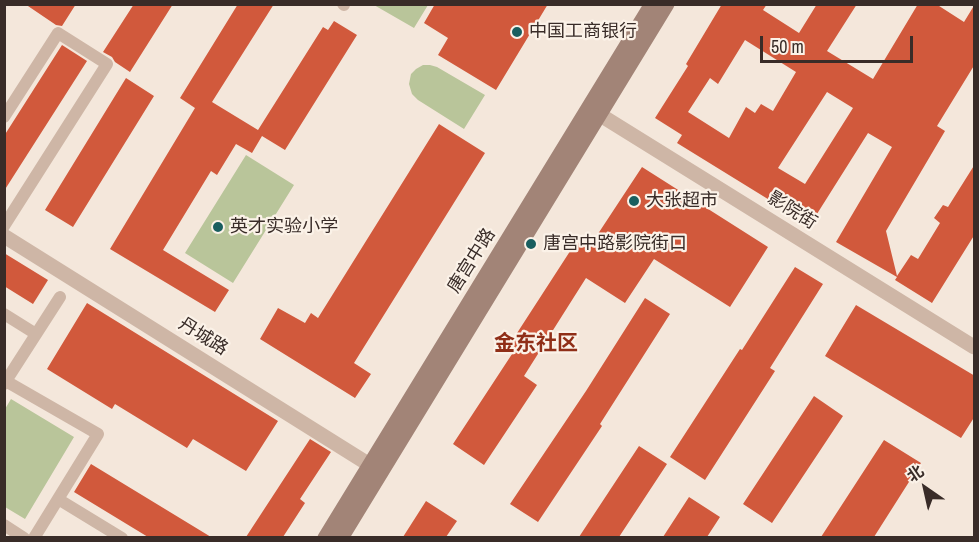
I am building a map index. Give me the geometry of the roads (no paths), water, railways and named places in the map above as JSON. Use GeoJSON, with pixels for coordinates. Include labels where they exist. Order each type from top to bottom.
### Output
{"type":"FeatureCollection","features":[{"type":"Feature","properties":{"kind":"main road","name":"唐宫中路"},"geometry":{"type":"LineString","coordinates":[[594,111],[652,4]]}},
{"type":"Feature","properties":{"kind":"main road","name":"唐宫中路"},"geometry":{"type":"LineString","coordinates":[[325,537],[375,468],[594,111],[667,4]]}},
{"type":"Feature","properties":{"kind":"main road","name":"唐宫中路"},"geometry":{"type":"LineString","coordinates":[[341,537],[375,468]]}},
{"type":"Feature","properties":{"kind":"street","name":"影院街"},"geometry":{"type":"LineString","coordinates":[[594,111],[975,347]]}},
{"type":"Feature","properties":{"kind":"street","name":"丹城路"},"geometry":{"type":"LineString","coordinates":[[4,236],[375,468]]}},
{"type":"Feature","properties":{"kind":"lane"},"geometry":{"type":"LineString","coordinates":[[4,117],[58,33],[107,64],[4,225]]}},
{"type":"Feature","properties":{"kind":"lane"},"geometry":{"type":"LineString","coordinates":[[34,537],[98,434],[5,382],[60,297]]}},
{"type":"Feature","properties":{"kind":"lane"},"geometry":{"type":"LineString","coordinates":[[4,314],[36,334]]}},
{"type":"Feature","properties":{"kind":"lane"},"geometry":{"type":"LineString","coordinates":[[58,499],[122,537]]}},
{"type":"Feature","properties":{"kind":"lane"},"geometry":{"type":"LineString","coordinates":[[4,525],[24,537]]}},
{"type":"Feature","properties":{"kind":"place","name":"中国工商银行"},"geometry":{"type":"Point","coordinates":[517,32]}},
{"type":"Feature","properties":{"kind":"place","name":"大张超市"},"geometry":{"type":"Point","coordinates":[634,201]}},
{"type":"Feature","properties":{"kind":"place","name":"英才实验小学"},"geometry":{"type":"Point","coordinates":[218,227]}},
{"type":"Feature","properties":{"kind":"place","name":"唐宫中路影院街口"},"geometry":{"type":"Point","coordinates":[531,244]}},
{"type":"Feature","properties":{"kind":"district","name":"金东社区"},"geometry":{"type":"Point","coordinates":[536,344]}}]}
